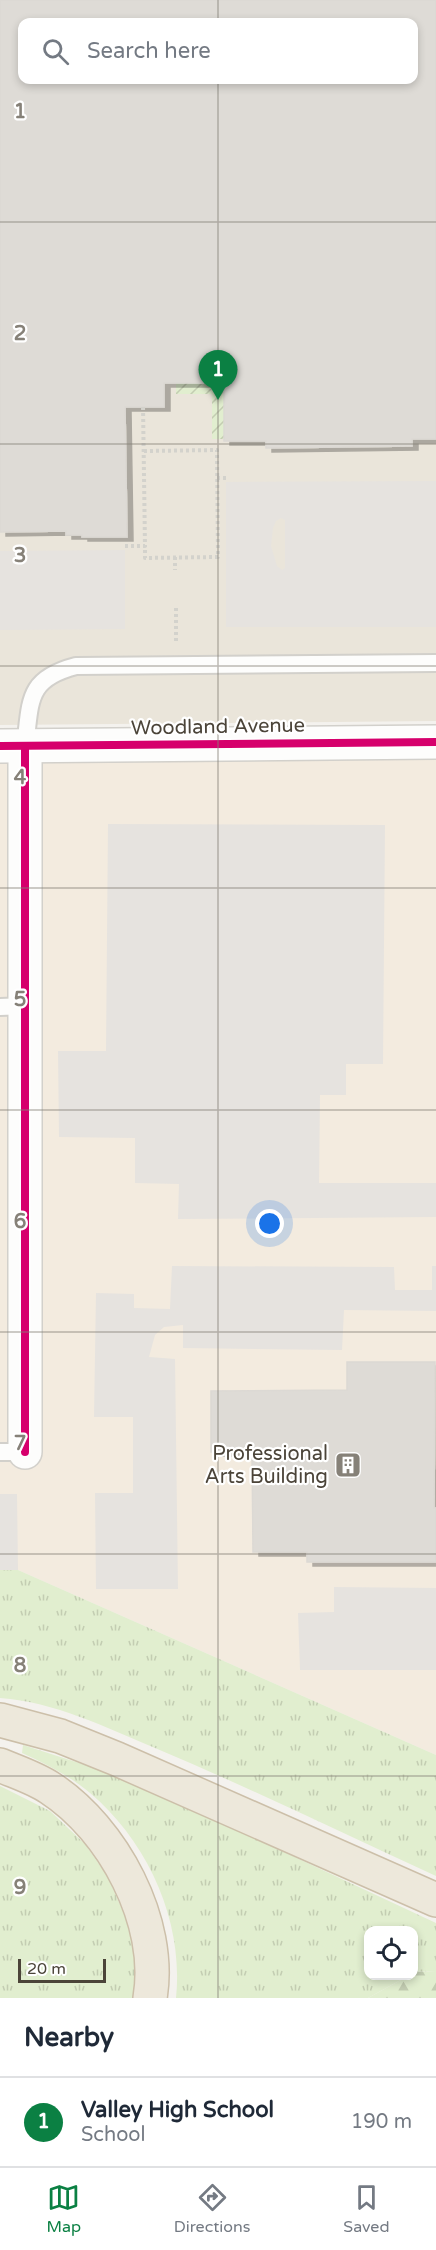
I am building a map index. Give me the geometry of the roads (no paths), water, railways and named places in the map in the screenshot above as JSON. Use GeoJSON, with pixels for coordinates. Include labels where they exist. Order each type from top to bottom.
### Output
{"type":"FeatureCollection","features":[{"type":"Feature","properties":{"kind":"highway"},"geometry":{"type":"LineString","coordinates":[[0,1720],[60,1736],[117,1759],[436,1900]]}},
{"type":"Feature","properties":{"kind":"highway"},"geometry":{"type":"LineString","coordinates":[[0,1765],[50,1787],[86,1817],[116,1854],[137,1896],[149,1941],[150,1998]]}},
{"type":"Feature","properties":{"kind":"street","name":"Woodland Avenue"},"geometry":{"type":"LineString","coordinates":[[13,746],[436,742]]}},
{"type":"Feature","properties":{"kind":"street"},"geometry":{"type":"LineString","coordinates":[[13,746],[13,1452]]}},
{"type":"Feature","properties":{"kind":"lane"},"geometry":{"type":"LineString","coordinates":[[13,746],[34,693],[41,682],[55,671],[76,666],[436,663]]}},
{"type":"Feature","properties":{"kind":"place","name":"Valley High School"},"geometry":{"type":"Point","coordinates":[218,400]}},
{"type":"Feature","properties":{"kind":"place","name":"Professional Arts Building"},"geometry":{"type":"Point","coordinates":[348,1465]}}]}
